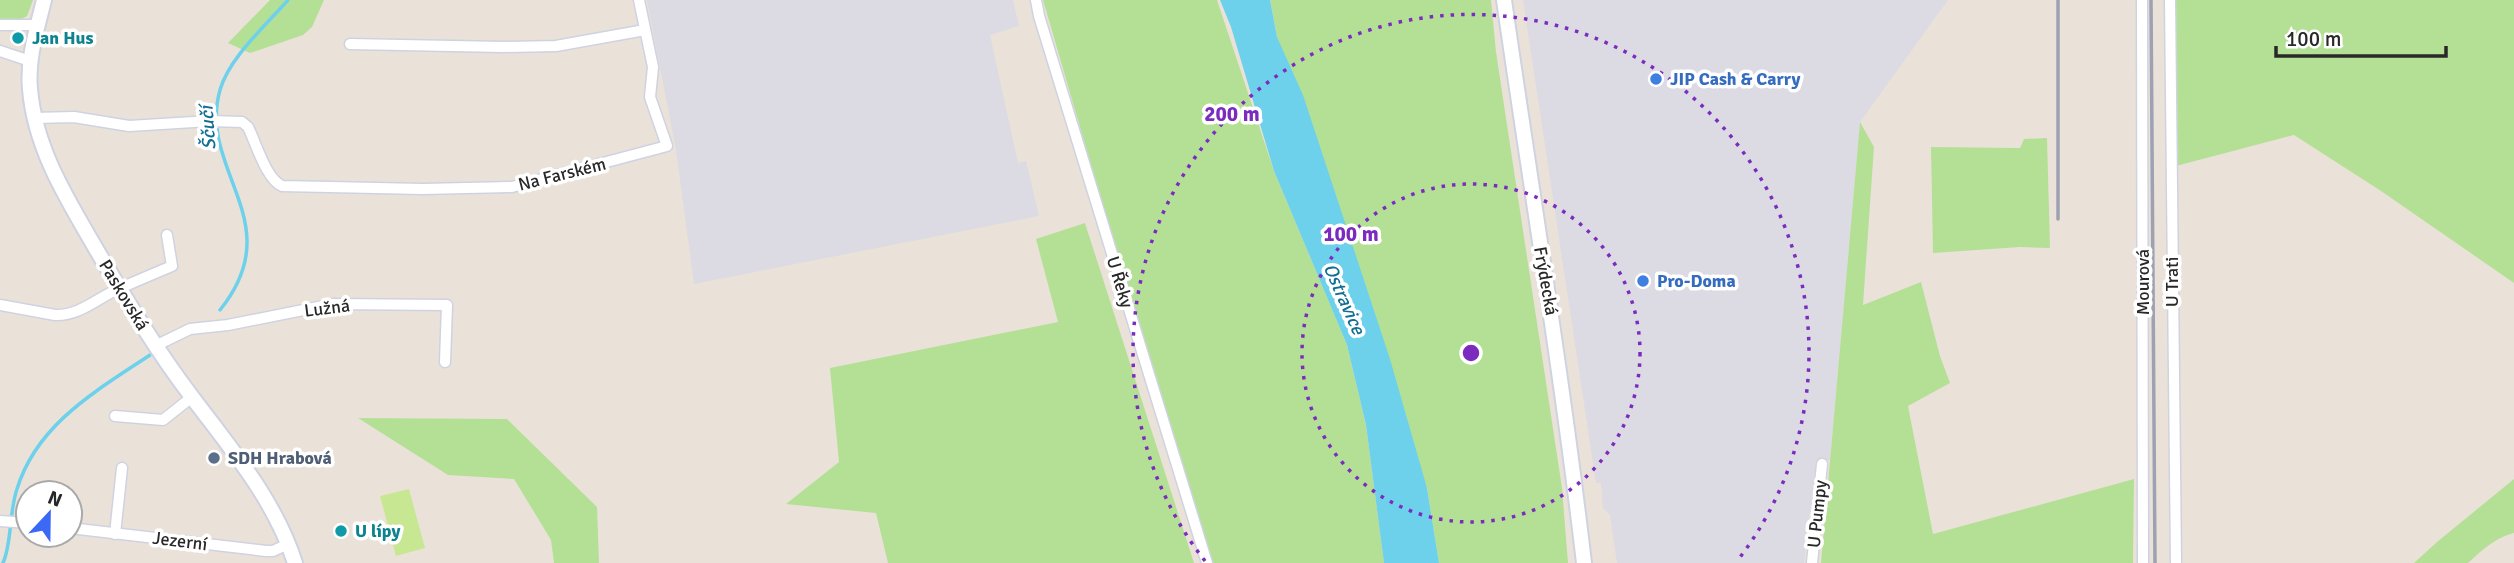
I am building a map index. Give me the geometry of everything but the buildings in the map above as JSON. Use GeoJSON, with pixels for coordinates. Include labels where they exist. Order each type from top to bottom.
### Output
{"type":"FeatureCollection","features":[{"type":"Feature","properties":{"kind":"main road","name":"Paskovská"},"geometry":{"type":"LineString","coordinates":[[44,0],[30,61],[29,87],[34,118],[53,171],[155,346],[249,474],[272,510],[295,563]]}},
{"type":"Feature","properties":{"kind":"main road","name":"Frýdecká"},"geometry":{"type":"LineString","coordinates":[[1504,0],[1555,337],[1584,563]]}},
{"type":"Feature","properties":{"kind":"street"},"geometry":{"type":"LineString","coordinates":[[350,44],[556,46],[645,30],[639,0]]}},
{"type":"Feature","properties":{"kind":"street","name":"U Řeky"},"geometry":{"type":"LineString","coordinates":[[1036,0],[1207,563]]}},
{"type":"Feature","properties":{"kind":"street","name":"Mourová"},"geometry":{"type":"LineString","coordinates":[[2142,0],[2143,563]]}},
{"type":"Feature","properties":{"kind":"street","name":"U Trati"},"geometry":{"type":"LineString","coordinates":[[2170,0],[2176,563]]}},
{"type":"Feature","properties":{"kind":"street"},"geometry":{"type":"LineString","coordinates":[[0,25],[38,25]]}},
{"type":"Feature","properties":{"kind":"street","name":"Na Farském"},"geometry":{"type":"LineString","coordinates":[[34,118],[74,117],[129,126],[210,121],[242,122],[248,127],[270,175],[275,183],[282,186],[423,189],[513,187],[667,146],[650,97],[653,67],[645,30]]}},
{"type":"Feature","properties":{"kind":"street"},"geometry":{"type":"LineString","coordinates":[[0,51],[30,61]]}},
{"type":"Feature","properties":{"kind":"street"},"geometry":{"type":"LineString","coordinates":[[0,305],[64,316],[80,311],[120,289],[172,266],[167,234]]}},
{"type":"Feature","properties":{"kind":"street","name":"Lužná"},"geometry":{"type":"LineString","coordinates":[[155,346],[190,329],[228,325],[333,304],[447,305],[445,362]]}},
{"type":"Feature","properties":{"kind":"street"},"geometry":{"type":"LineString","coordinates":[[115,416],[163,420],[192,397]]}},
{"type":"Feature","properties":{"kind":"street","name":"U Pumpy"},"geometry":{"type":"LineString","coordinates":[[1812,563],[1822,464]]}},
{"type":"Feature","properties":{"kind":"street"},"geometry":{"type":"LineString","coordinates":[[115,534],[122,468]]}},
{"type":"Feature","properties":{"kind":"street","name":"Jezerní"},"geometry":{"type":"LineString","coordinates":[[84,530],[265,551],[273,551],[288,544]]}},
{"type":"Feature","properties":{"kind":"shaded area"},"geometry":{"type":"Polygon","coordinates":[[[647,0],[1013,0],[1019,26],[990,35],[1018,163],[1026,161],[1039,216],[694,284],[676,150],[647,0]]]}},
{"type":"Feature","properties":{"kind":"shaded area"},"geometry":{"type":"Polygon","coordinates":[[[1523,0],[1948,0],[1860,122],[1830,460],[1816,462],[1804,563],[1617,563],[1610,515],[1603,508],[1601,483],[1596,483],[1523,0]]]}},
{"type":"Feature","properties":{"kind":"green space"},"geometry":{"type":"Polygon","coordinates":[[[0,0],[33,0],[27,16],[18,21],[0,21],[0,0]]]}},
{"type":"Feature","properties":{"kind":"green space"},"geometry":{"type":"Polygon","coordinates":[[[270,0],[324,0],[312,27],[303,35],[250,53],[228,43],[270,0]]]}},
{"type":"Feature","properties":{"kind":"green space"},"geometry":{"type":"Polygon","coordinates":[[[1043,0],[1217,0],[1274,171],[1347,345],[1366,425],[1384,563],[1207,563],[1043,0]]]}},
{"type":"Feature","properties":{"kind":"green space"},"geometry":{"type":"Polygon","coordinates":[[[1270,0],[1491,0],[1496,52],[1562,488],[1568,563],[1439,563],[1427,488],[1277,37],[1270,0]]]}},
{"type":"Feature","properties":{"kind":"green space"},"geometry":{"type":"Polygon","coordinates":[[[2176,0],[2514,0],[2514,283],[2294,135],[2176,166],[2176,0]]]}},
{"type":"Feature","properties":{"kind":"green space"},"geometry":{"type":"Polygon","coordinates":[[[1860,122],[1874,147],[1863,305],[1921,282],[1940,356],[1950,383],[1908,406],[1933,534],[2134,479],[2133,563],[1821,563],[1860,122]]]}},
{"type":"Feature","properties":{"kind":"green space"},"geometry":{"type":"Polygon","coordinates":[[[2047,138],[2050,248],[2020,247],[1933,253],[1931,147],[2020,148],[2024,139],[2047,138]]]}},
{"type":"Feature","properties":{"kind":"green space"},"geometry":{"type":"Polygon","coordinates":[[[1085,223],[1194,563],[888,563],[876,513],[786,504],[839,462],[830,368],[1058,322],[1036,239],[1085,223]]]}},
{"type":"Feature","properties":{"kind":"green space"},"geometry":{"type":"Polygon","coordinates":[[[358,418],[507,419],[597,507],[599,563],[554,563],[551,540],[514,479],[448,475],[358,418]]]}},
{"type":"Feature","properties":{"kind":"green space"},"geometry":{"type":"Polygon","coordinates":[[[2514,479],[2514,533],[2495,541],[2468,563],[2414,563],[2437,542],[2514,479]]]}},
{"type":"Feature","properties":{"kind":"green space"},"geometry":{"type":"Polygon","coordinates":[[[409,489],[425,548],[396,556],[380,496],[409,489]]]}},
{"type":"Feature","properties":{"kind":"water","name":"Ostravice"},"geometry":{"type":"Polygon","coordinates":[[[1220,0],[1270,0],[1277,37],[1303,95],[1390,359],[1427,488],[1439,563],[1384,563],[1366,425],[1347,345],[1274,171],[1231,27],[1220,0]]]}},
{"type":"Feature","properties":{"kind":"waterway","name":"Ščučí"},"geometry":{"type":"LineString","coordinates":[[220,310],[239,279],[247,250],[245,223],[220,146],[216,119],[220,90],[240,54],[288,0]]}},
{"type":"Feature","properties":{"kind":"waterway","name":"Ščučí"},"geometry":{"type":"LineString","coordinates":[[3,563],[17,489],[26,466],[39,446],[54,428],[89,396],[150,355]]}},
{"type":"Feature","properties":{"kind":"railway"},"geometry":{"type":"LineString","coordinates":[[2058,0],[2058,219]]}},
{"type":"Feature","properties":{"kind":"railway"},"geometry":{"type":"LineString","coordinates":[[2151,0],[2155,563]]}},
{"type":"Feature","properties":{"kind":"place","name":"Jan Hus"},"geometry":{"type":"Point","coordinates":[18,38]}},
{"type":"Feature","properties":{"kind":"place","name":"JIP Cash & Carry"},"geometry":{"type":"Point","coordinates":[1656,79]}},
{"type":"Feature","properties":{"kind":"place","name":"Pro-Doma"},"geometry":{"type":"Point","coordinates":[1643,281]}},
{"type":"Feature","properties":{"kind":"place","name":"SDH Hrabová"},"geometry":{"type":"Point","coordinates":[214,458]}},
{"type":"Feature","properties":{"kind":"place","name":"U lípy"},"geometry":{"type":"Point","coordinates":[341,531]}}]}
